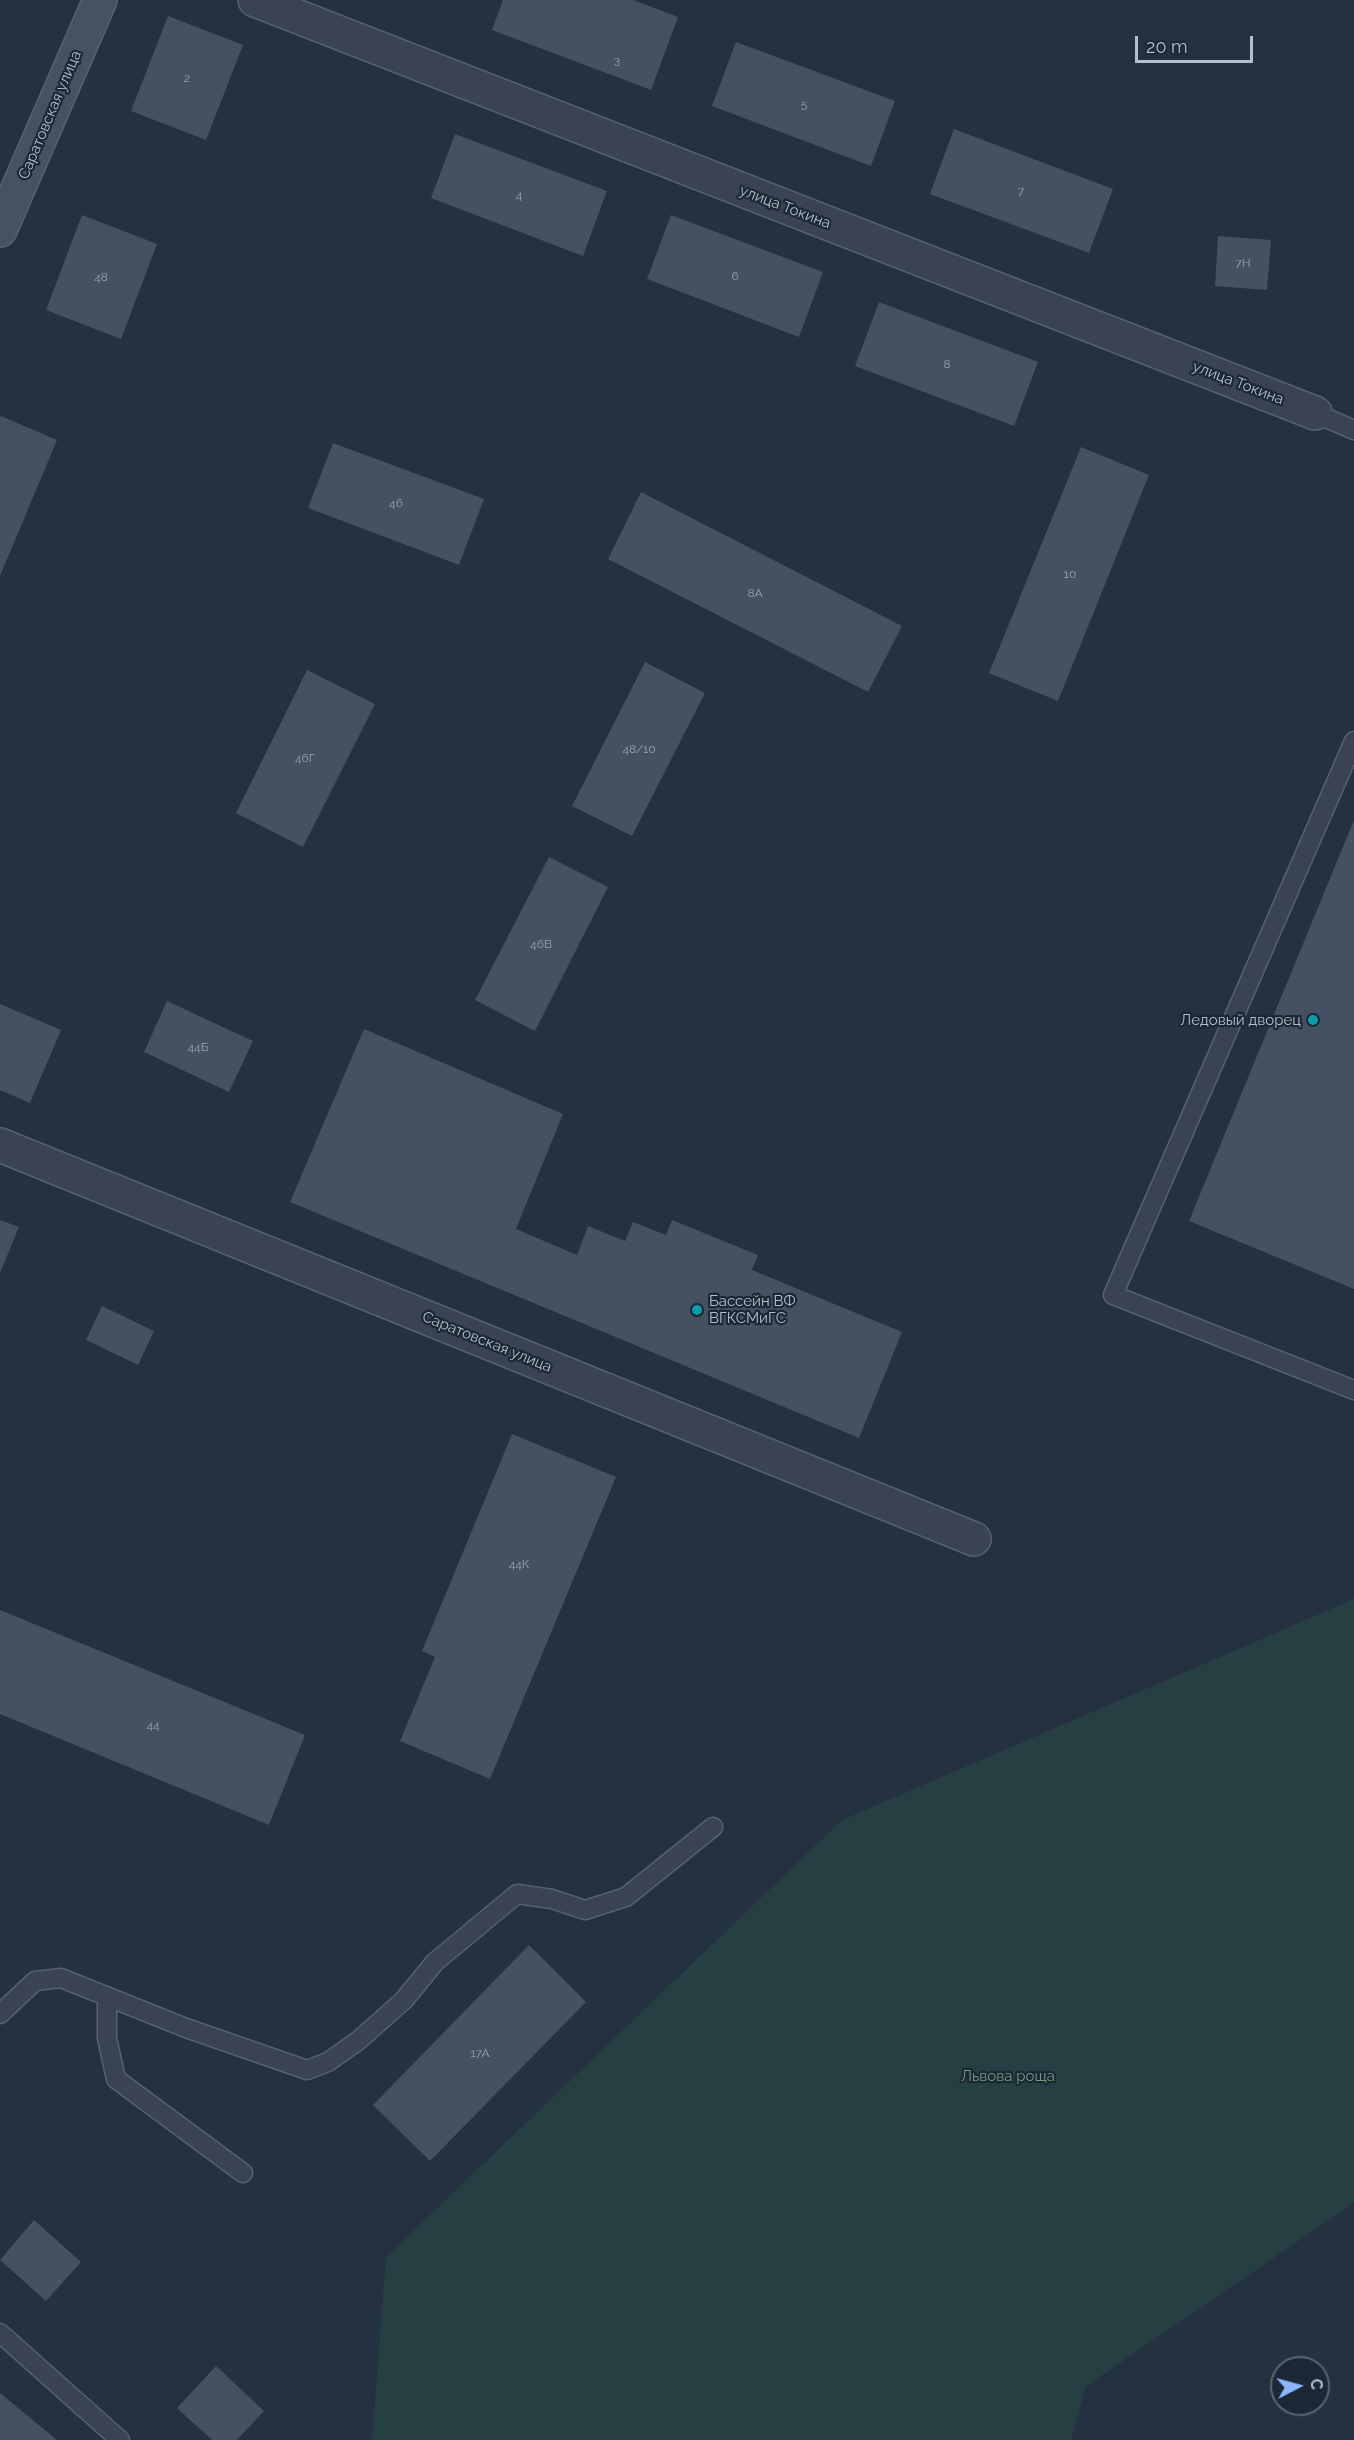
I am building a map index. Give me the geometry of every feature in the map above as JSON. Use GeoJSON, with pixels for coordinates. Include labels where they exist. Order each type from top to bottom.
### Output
{"type":"FeatureCollection","features":[{"type":"Feature","properties":{"kind":"main road","name":"Саратовская улица"},"geometry":{"type":"LineString","coordinates":[[0,230],[100,0]]}},
{"type":"Feature","properties":{"kind":"street","name":"улица Токина"},"geometry":{"type":"LineString","coordinates":[[255,0],[1315,413]]}},
{"type":"Feature","properties":{"kind":"street","name":"Саратовская улица"},"geometry":{"type":"LineString","coordinates":[[0,1145],[974,1539]]}},
{"type":"Feature","properties":{"kind":"lane"},"geometry":{"type":"LineString","coordinates":[[1315,413],[1354,430]]}},
{"type":"Feature","properties":{"kind":"lane"},"geometry":{"type":"LineString","coordinates":[[1354,741],[1113,1295],[1354,1390]]}},
{"type":"Feature","properties":{"kind":"lane"},"geometry":{"type":"LineString","coordinates":[[0,2014],[35,1980],[62,1978],[186,2028],[307,2070],[328,2062],[359,2040],[404,2000],[435,1962],[517,1894],[552,1899],[585,1910],[626,1897],[712,1827]]}},
{"type":"Feature","properties":{"kind":"lane"},"geometry":{"type":"LineString","coordinates":[[107,1996],[107,2038],[116,2079],[243,2173]]}},
{"type":"Feature","properties":{"kind":"lane"},"geometry":{"type":"LineString","coordinates":[[0,2333],[120,2440]]}},
{"type":"Feature","properties":{"kind":"green space","name":"Львова роща"},"geometry":{"type":"Polygon","coordinates":[[[1354,1599],[1354,2203],[1086,2386],[1071,2440],[372,2440],[386,2257],[842,1820],[1354,1599]]]}},
{"type":"Feature","properties":{"kind":"building"},"geometry":{"type":"Polygon","coordinates":[[[503,0],[633,0],[678,17],[651,90],[492,30],[503,0]]]}},
{"type":"Feature","properties":{"kind":"building"},"geometry":{"type":"Polygon","coordinates":[[[168,16],[243,45],[206,140],[131,111],[168,16]]]}},
{"type":"Feature","properties":{"kind":"building"},"geometry":{"type":"Polygon","coordinates":[[[736,42],[895,101],[871,166],[712,106],[736,42]]]}},
{"type":"Feature","properties":{"kind":"building"},"geometry":{"type":"Polygon","coordinates":[[[954,129],[1113,189],[1089,253],[930,194],[954,129]]]}},
{"type":"Feature","properties":{"kind":"building"},"geometry":{"type":"Polygon","coordinates":[[[455,134],[607,191],[583,256],[431,198],[455,134]]]}},
{"type":"Feature","properties":{"kind":"building"},"geometry":{"type":"Polygon","coordinates":[[[82,215],[157,244],[121,339],[46,310],[82,215]]]}},
{"type":"Feature","properties":{"kind":"building"},"geometry":{"type":"Polygon","coordinates":[[[671,215],[823,272],[799,337],[647,279],[671,215]]]}},
{"type":"Feature","properties":{"kind":"building"},"geometry":{"type":"Polygon","coordinates":[[[1218,236],[1271,240],[1267,290],[1215,286],[1218,236]]]}},
{"type":"Feature","properties":{"kind":"building"},"geometry":{"type":"Polygon","coordinates":[[[879,302],[1038,362],[1014,426],[855,366],[879,302]]]}},
{"type":"Feature","properties":{"kind":"building"},"geometry":{"type":"Polygon","coordinates":[[[1,416],[57,440],[0,576],[0,418],[1,416]]]}},
{"type":"Feature","properties":{"kind":"building"},"geometry":{"type":"Polygon","coordinates":[[[333,443],[484,499],[459,565],[308,508],[333,443]]]}},
{"type":"Feature","properties":{"kind":"building"},"geometry":{"type":"Polygon","coordinates":[[[1081,447],[1149,475],[1058,701],[989,673],[1081,447]]]}},
{"type":"Feature","properties":{"kind":"building"},"geometry":{"type":"Polygon","coordinates":[[[641,492],[902,626],[868,692],[608,559],[641,492]]]}},
{"type":"Feature","properties":{"kind":"building"},"geometry":{"type":"Polygon","coordinates":[[[645,662],[705,693],[632,836],[572,806],[645,662]]]}},
{"type":"Feature","properties":{"kind":"building"},"geometry":{"type":"Polygon","coordinates":[[[307,670],[375,704],[303,847],[236,813],[307,670]]]}},
{"type":"Feature","properties":{"kind":"building","name":"Ледовый дворец"},"geometry":{"type":"Polygon","coordinates":[[[1354,820],[1354,1289],[1189,1221],[1354,820]]]}},
{"type":"Feature","properties":{"kind":"building"},"geometry":{"type":"Polygon","coordinates":[[[549,857],[608,887],[535,1031],[475,1000],[549,857]]]}},
{"type":"Feature","properties":{"kind":"building"},"geometry":{"type":"Polygon","coordinates":[[[167,1001],[253,1041],[229,1092],[144,1052],[167,1001]]]}},
{"type":"Feature","properties":{"kind":"building"},"geometry":{"type":"Polygon","coordinates":[[[0,1004],[61,1030],[30,1103],[0,1090],[0,1004]]]}},
{"type":"Feature","properties":{"kind":"building"},"geometry":{"type":"Polygon","coordinates":[[[364,1029],[563,1114],[516,1229],[577,1255],[588,1226],[625,1241],[633,1222],[666,1235],[672,1220],[758,1255],[752,1270],[902,1332],[859,1438],[290,1202],[364,1029]]]}},
{"type":"Feature","properties":{"kind":"building"},"geometry":{"type":"Polygon","coordinates":[[[0,1220],[19,1227],[0,1273],[0,1220]]]}},
{"type":"Feature","properties":{"kind":"building"},"geometry":{"type":"Polygon","coordinates":[[[102,1306],[154,1331],[138,1365],[86,1340],[102,1306]]]}},
{"type":"Feature","properties":{"kind":"building"},"geometry":{"type":"Polygon","coordinates":[[[512,1434],[616,1477],[490,1779],[400,1741],[435,1657],[422,1651],[512,1434]]]}},
{"type":"Feature","properties":{"kind":"building"},"geometry":{"type":"Polygon","coordinates":[[[0,1610],[305,1735],[269,1825],[0,1714],[0,1610]]]}},
{"type":"Feature","properties":{"kind":"building"},"geometry":{"type":"Polygon","coordinates":[[[529,1945],[586,2002],[430,2161],[373,2105],[529,1945]]]}},
{"type":"Feature","properties":{"kind":"building"},"geometry":{"type":"Polygon","coordinates":[[[34,2220],[81,2262],[46,2301],[0,2260],[34,2220]]]}},
{"type":"Feature","properties":{"kind":"building"},"geometry":{"type":"Polygon","coordinates":[[[216,2366],[264,2411],[237,2440],[212,2440],[177,2408],[216,2366]]]}},
{"type":"Feature","properties":{"kind":"building"},"geometry":{"type":"Polygon","coordinates":[[[0,2393],[57,2440],[0,2440],[0,2393]]]}},
{"type":"Feature","properties":{"kind":"place","name":"Ледовый дворец"},"geometry":{"type":"Point","coordinates":[1313,1020]}},
{"type":"Feature","properties":{"kind":"place","name":"Бассейн ВФ ВГКСМиГС"},"geometry":{"type":"Point","coordinates":[697,1310]}}]}
